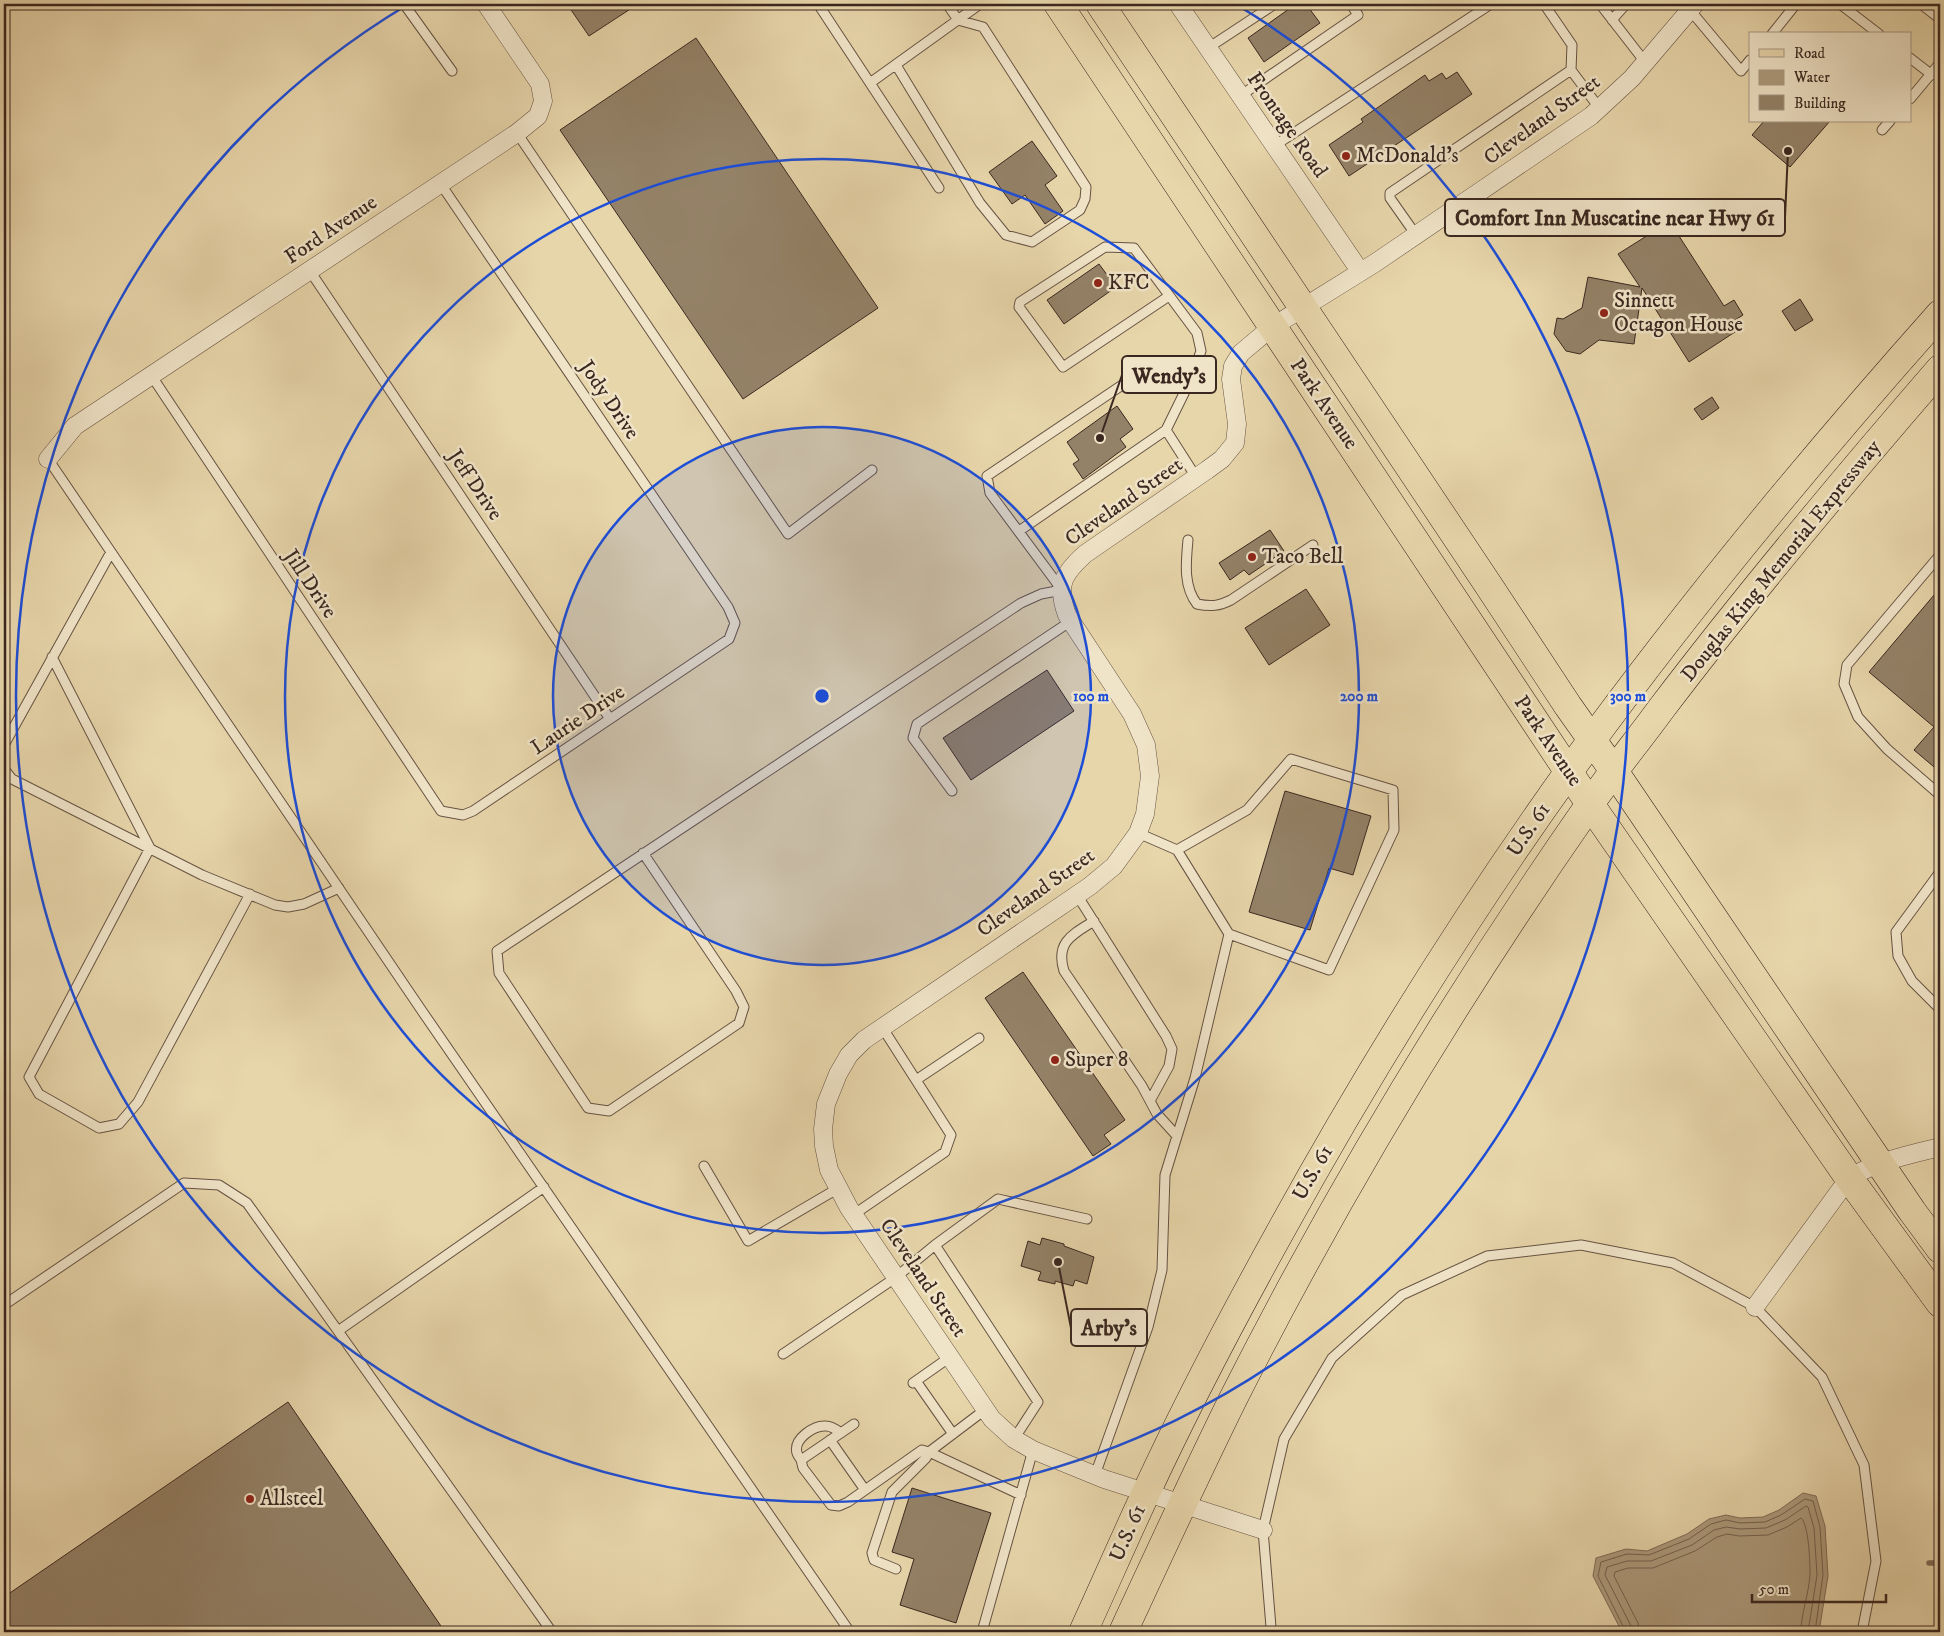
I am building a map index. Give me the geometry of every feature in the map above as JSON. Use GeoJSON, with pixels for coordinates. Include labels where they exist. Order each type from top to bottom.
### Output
{"type":"FeatureCollection","features":[{"type":"Feature","properties":{"kind":"main road","name":"Park Avenue"},"geometry":{"type":"LineString","coordinates":[[1058,4],[1590,804],[1849,1178],[1940,1303]]}},
{"type":"Feature","properties":{"kind":"main road","name":"Park Avenue"},"geometry":{"type":"LineString","coordinates":[[1100,4],[1591,741],[1614,771],[1912,1212],[1940,1249]]}},
{"type":"Feature","properties":{"kind":"main road","name":"Douglas King Memorial Expressway"},"geometry":{"type":"LineString","coordinates":[[1591,741],[1704,592],[1769,512],[1862,402],[1940,314]]}},
{"type":"Feature","properties":{"kind":"main road","name":"Douglas King Memorial Expressway"},"geometry":{"type":"LineString","coordinates":[[1590,804],[1709,647],[1787,549],[1940,369]]}},
{"type":"Feature","properties":{"kind":"main road","name":"U.S. 61"},"geometry":{"type":"LineString","coordinates":[[1083,1632],[1146,1493],[1246,1294],[1358,1096],[1419,996],[1488,890],[1591,741]]}},
{"type":"Feature","properties":{"kind":"main road","name":"U.S. 61"},"geometry":{"type":"LineString","coordinates":[[1124,1632],[1181,1505],[1321,1232],[1388,1118],[1500,940],[1590,804]]}},
{"type":"Feature","properties":{"kind":"street","name":"Ford Avenue"},"geometry":{"type":"LineString","coordinates":[[48,459],[75,426],[517,133],[538,116],[542,101],[540,84],[486,4]]}},
{"type":"Feature","properties":{"kind":"street","name":"Frontage Road"},"geometry":{"type":"LineString","coordinates":[[1178,4],[1360,271]]}},
{"type":"Feature","properties":{"kind":"street","name":"Cleveland Street"},"geometry":{"type":"LineString","coordinates":[[1263,1530],[1146,1493],[1033,1450],[1014,1438],[992,1419],[895,1278],[837,1188],[829,1170],[824,1146],[826,1104],[838,1074],[849,1055],[864,1040],[1077,895],[1114,866],[1138,833],[1145,814],[1150,776],[1146,745],[1132,714],[1071,621],[1062,601],[1065,575],[1085,554],[1196,478],[1222,458],[1235,443],[1237,424],[1231,379],[1234,366],[1241,353],[1272,327],[1416,235],[1540,152],[1600,109],[1632,78],[1693,7]]}},
{"type":"Feature","properties":{"kind":"street"},"geometry":{"type":"LineString","coordinates":[[1755,1307],[1849,1178],[1880,1162],[1940,1147]]}},
{"type":"Feature","properties":{"kind":"lane"},"geometry":{"type":"LineString","coordinates":[[404,4],[452,70]]}},
{"type":"Feature","properties":{"kind":"lane"},"geometry":{"type":"LineString","coordinates":[[818,4],[939,188]]}},
{"type":"Feature","properties":{"kind":"lane"},"geometry":{"type":"LineString","coordinates":[[896,65],[980,203],[1006,235],[1032,242],[1080,210],[1085,199],[1086,187],[994,44],[983,27],[958,20],[947,4]]}},
{"type":"Feature","properties":{"kind":"lane"},"geometry":{"type":"LineString","coordinates":[[870,83],[980,4]]}},
{"type":"Feature","properties":{"kind":"lane"},"geometry":{"type":"LineString","coordinates":[[1208,48],[1275,4]]}},
{"type":"Feature","properties":{"kind":"lane"},"geometry":{"type":"LineString","coordinates":[[1240,96],[1358,15],[1351,4]]}},
{"type":"Feature","properties":{"kind":"lane"},"geometry":{"type":"LineString","coordinates":[[1274,146],[1491,4]]}},
{"type":"Feature","properties":{"kind":"lane"},"geometry":{"type":"LineString","coordinates":[[1544,4],[1572,45],[1571,70],[1600,109]]}},
{"type":"Feature","properties":{"kind":"lane"},"geometry":{"type":"LineString","coordinates":[[1600,4],[1646,62]]}},
{"type":"Feature","properties":{"kind":"lane"},"geometry":{"type":"LineString","coordinates":[[1612,20],[1626,4]]}},
{"type":"Feature","properties":{"kind":"lane"},"geometry":{"type":"LineString","coordinates":[[1774,32],[1796,4]]}},
{"type":"Feature","properties":{"kind":"lane"},"geometry":{"type":"LineString","coordinates":[[1840,4],[1876,32]]}},
{"type":"Feature","properties":{"kind":"lane"},"geometry":{"type":"LineString","coordinates":[[1921,4],[1940,19]]}},
{"type":"Feature","properties":{"kind":"lane"},"geometry":{"type":"LineString","coordinates":[[1693,7],[1741,71],[1749,61]]}},
{"type":"Feature","properties":{"kind":"lane"},"geometry":{"type":"LineString","coordinates":[[1912,60],[1932,75]]}},
{"type":"Feature","properties":{"kind":"lane"},"geometry":{"type":"LineString","coordinates":[[1912,97],[1940,63]]}},
{"type":"Feature","properties":{"kind":"lane"},"geometry":{"type":"LineString","coordinates":[[1416,235],[1390,198],[1390,193],[1571,70]]}},
{"type":"Feature","properties":{"kind":"lane"},"geometry":{"type":"LineString","coordinates":[[1882,130],[1889,122]]}},
{"type":"Feature","properties":{"kind":"lane"},"geometry":{"type":"LineString","coordinates":[[517,133],[788,534],[872,470]]}},
{"type":"Feature","properties":{"kind":"lane","name":"Jody Drive"},"geometry":{"type":"LineString","coordinates":[[440,183],[728,607],[736,623],[729,639]]}},
{"type":"Feature","properties":{"kind":"lane"},"geometry":{"type":"LineString","coordinates":[[1019,531],[1166,430],[1202,351],[1197,333],[1134,248],[1105,246],[1020,302],[1019,307],[1063,367],[1169,296]]}},
{"type":"Feature","properties":{"kind":"lane","name":"Jeff Drive"},"geometry":{"type":"LineString","coordinates":[[310,271],[610,719]]}},
{"type":"Feature","properties":{"kind":"lane"},"geometry":{"type":"LineString","coordinates":[[643,853],[736,991],[744,1007],[739,1023],[609,1111],[588,1108],[499,973],[497,951],[643,853],[1021,603],[1041,594],[1062,590],[990,493],[987,476],[1143,371],[1189,383]]}},
{"type":"Feature","properties":{"kind":"lane","name":"Jill Drive"},"geometry":{"type":"LineString","coordinates":[[150,375],[441,811]]}},
{"type":"Feature","properties":{"kind":"lane"},"geometry":{"type":"LineString","coordinates":[[1166,430],[1196,478]]}},
{"type":"Feature","properties":{"kind":"lane"},"geometry":{"type":"LineString","coordinates":[[48,459],[339,888],[850,1632]]}},
{"type":"Feature","properties":{"kind":"lane"},"geometry":{"type":"LineString","coordinates":[[1188,540],[1186,565],[1188,584],[1197,604],[1209,607],[1218,606],[1231,600],[1314,544]]}},
{"type":"Feature","properties":{"kind":"lane"},"geometry":{"type":"LineString","coordinates":[[4,745],[111,552]]}},
{"type":"Feature","properties":{"kind":"lane"},"geometry":{"type":"LineString","coordinates":[[1940,555],[1847,665],[1844,684],[1858,717],[1887,749],[1940,796]]}},
{"type":"Feature","properties":{"kind":"lane"},"geometry":{"type":"LineString","coordinates":[[952,791],[912,738],[917,724],[1071,621]]}},
{"type":"Feature","properties":{"kind":"lane","name":"Laurie Drive"},"geometry":{"type":"LineString","coordinates":[[441,811],[463,815],[473,810],[729,639]]}},
{"type":"Feature","properties":{"kind":"lane"},"geometry":{"type":"LineString","coordinates":[[52,657],[150,848]]}},
{"type":"Feature","properties":{"kind":"lane"},"geometry":{"type":"LineString","coordinates":[[1138,833],[1176,850],[1229,934],[1329,970],[1394,830],[1393,790],[1291,759],[1247,810],[1176,850]]}},
{"type":"Feature","properties":{"kind":"lane"},"geometry":{"type":"LineString","coordinates":[[4,769],[12,779],[202,875],[275,905],[288,907],[304,904],[339,888]]}},
{"type":"Feature","properties":{"kind":"lane"},"geometry":{"type":"LineString","coordinates":[[150,848],[29,1076],[39,1094],[99,1128],[119,1124],[138,1102],[250,894]]}},
{"type":"Feature","properties":{"kind":"lane"},"geometry":{"type":"LineString","coordinates":[[1940,872],[1896,932],[1898,956],[1912,981],[1940,1009]]}},
{"type":"Feature","properties":{"kind":"lane"},"geometry":{"type":"LineString","coordinates":[[1077,895],[1166,1036],[1172,1049],[1169,1066],[1150,1101]]}},
{"type":"Feature","properties":{"kind":"lane"},"geometry":{"type":"LineString","coordinates":[[1094,921],[1069,937],[1063,947],[1061,959],[1064,971],[1142,1086],[1158,1114],[1177,1136]]}},
{"type":"Feature","properties":{"kind":"lane"},"geometry":{"type":"LineString","coordinates":[[1095,1475],[1148,1327],[1162,1270],[1165,1175],[1195,1078],[1229,934]]}},
{"type":"Feature","properties":{"kind":"lane"},"geometry":{"type":"LineString","coordinates":[[853,1215],[945,1152],[951,1135],[882,1027]]}},
{"type":"Feature","properties":{"kind":"lane"},"geometry":{"type":"LineString","coordinates":[[916,1080],[979,1038]]}},
{"type":"Feature","properties":{"kind":"lane"},"geometry":{"type":"LineString","coordinates":[[704,1166],[748,1241],[837,1188]]}},
{"type":"Feature","properties":{"kind":"lane"},"geometry":{"type":"LineString","coordinates":[[4,1305],[184,1183],[219,1185],[247,1203],[552,1632]]}},
{"type":"Feature","properties":{"kind":"lane"},"geometry":{"type":"LineString","coordinates":[[338,1331],[544,1187]]}},
{"type":"Feature","properties":{"kind":"lane"},"geometry":{"type":"LineString","coordinates":[[783,1354],[895,1278],[935,1245],[998,1199],[1087,1219]]}},
{"type":"Feature","properties":{"kind":"lane"},"geometry":{"type":"LineString","coordinates":[[935,1245],[1038,1402],[1014,1438]]}},
{"type":"Feature","properties":{"kind":"lane"},"geometry":{"type":"LineString","coordinates":[[1274,1632],[1271,1627],[1263,1530],[1284,1439],[1332,1358],[1402,1295],[1487,1256],[1580,1245],[1673,1262],[1755,1307],[1822,1377],[1864,1465],[1876,1561],[1862,1632]]}},
{"type":"Feature","properties":{"kind":"lane"},"geometry":{"type":"LineString","coordinates":[[950,1357],[914,1382],[953,1434]]}},
{"type":"Feature","properties":{"kind":"lane"},"geometry":{"type":"LineString","coordinates":[[896,1569],[874,1560],[872,1553],[892,1492],[926,1458],[928,1452],[986,1409]]}},
{"type":"Feature","properties":{"kind":"lane"},"geometry":{"type":"LineString","coordinates":[[801,1460],[854,1424]]}},
{"type":"Feature","properties":{"kind":"lane"},"geometry":{"type":"LineString","coordinates":[[841,1432],[827,1426],[815,1428],[805,1434],[798,1444],[796,1453],[804,1468],[831,1505],[839,1506],[848,1502],[922,1450],[1021,1496]]}},
{"type":"Feature","properties":{"kind":"lane"},"geometry":{"type":"LineString","coordinates":[[830,1440],[865,1490]]}},
{"type":"Feature","properties":{"kind":"lane"},"geometry":{"type":"LineString","coordinates":[[982,1632],[1033,1450]]}},
{"type":"Feature","properties":{"kind":"water"},"geometry":{"type":"Polygon","coordinates":[[[1803,1493],[1816,1496],[1825,1526],[1828,1576],[1819,1632],[1622,1632],[1593,1576],[1596,1558],[1626,1549],[1647,1551],[1687,1534],[1709,1519],[1726,1515],[1740,1518],[1763,1517],[1779,1510],[1803,1493]]]}},
{"type":"Feature","properties":{"kind":"building"},"geometry":{"type":"Polygon","coordinates":[[[567,4],[638,4],[589,36],[567,4]]]}},
{"type":"Feature","properties":{"kind":"building"},"geometry":{"type":"Polygon","coordinates":[[[1296,4],[1306,4],[1320,23],[1264,62],[1248,38],[1296,4]]]}},
{"type":"Feature","properties":{"kind":"building"},"geometry":{"type":"Polygon","coordinates":[[[696,38],[878,308],[743,399],[560,130],[696,38]]]}},
{"type":"Feature","properties":{"kind":"building"},"geometry":{"type":"Polygon","coordinates":[[[1457,72],[1472,94],[1349,176],[1329,145],[1363,122],[1361,119],[1425,75],[1429,81],[1442,73],[1446,79],[1457,72]]]}},
{"type":"Feature","properties":{"kind":"building"},"geometry":{"type":"Polygon","coordinates":[[[1763,122],[1829,122],[1790,167],[1752,135],[1763,122]]]}},
{"type":"Feature","properties":{"kind":"building"},"geometry":{"type":"Polygon","coordinates":[[[1032,141],[1057,176],[1045,185],[1063,211],[1045,224],[1025,195],[1012,204],[989,172],[1032,141]]]}},
{"type":"Feature","properties":{"kind":"building"},"geometry":{"type":"Polygon","coordinates":[[[1680,215],[1689,230],[1679,236],[1724,306],[1734,300],[1743,315],[1732,322],[1738,330],[1689,362],[1642,288],[1634,344],[1599,340],[1580,354],[1566,351],[1554,334],[1557,318],[1563,319],[1582,308],[1588,277],[1640,287],[1618,254],[1680,215]]]}},
{"type":"Feature","properties":{"kind":"building"},"geometry":{"type":"Polygon","coordinates":[[[1099,264],[1116,287],[1064,324],[1047,300],[1099,264]]]}},
{"type":"Feature","properties":{"kind":"building"},"geometry":{"type":"Polygon","coordinates":[[[1800,299],[1813,320],[1795,331],[1782,311],[1800,299]]]}},
{"type":"Feature","properties":{"kind":"building"},"geometry":{"type":"Polygon","coordinates":[[[1712,397],[1719,408],[1702,420],[1694,409],[1712,397]]]}},
{"type":"Feature","properties":{"kind":"building"},"geometry":{"type":"Polygon","coordinates":[[[1117,406],[1133,429],[1120,439],[1126,447],[1083,479],[1073,464],[1079,460],[1067,442],[1117,406]]]}},
{"type":"Feature","properties":{"kind":"building","name":"Taco Bell"},"geometry":{"type":"Polygon","coordinates":[[[1270,530],[1284,551],[1249,575],[1244,570],[1230,580],[1219,563],[1270,530]]]}},
{"type":"Feature","properties":{"kind":"building"},"geometry":{"type":"Polygon","coordinates":[[[1940,588],[1940,772],[1914,750],[1934,727],[1869,672],[1940,588]]]}},
{"type":"Feature","properties":{"kind":"building"},"geometry":{"type":"Polygon","coordinates":[[[1306,589],[1330,625],[1269,665],[1245,628],[1306,589]]]}},
{"type":"Feature","properties":{"kind":"building"},"geometry":{"type":"Polygon","coordinates":[[[1047,670],[1074,711],[971,780],[943,738],[1047,670]]]}},
{"type":"Feature","properties":{"kind":"building"},"geometry":{"type":"Polygon","coordinates":[[[1285,791],[1371,816],[1353,875],[1329,868],[1310,930],[1249,912],[1285,791]]]}},
{"type":"Feature","properties":{"kind":"building"},"geometry":{"type":"Polygon","coordinates":[[[1023,972],[1125,1120],[1104,1135],[1111,1144],[1093,1156],[985,998],[1023,972]]]}},
{"type":"Feature","properties":{"kind":"building"},"geometry":{"type":"Polygon","coordinates":[[[1042,1238],[1064,1244],[1064,1246],[1094,1257],[1087,1284],[1075,1280],[1073,1286],[1055,1281],[1055,1284],[1038,1280],[1041,1272],[1021,1266],[1028,1241],[1040,1245],[1042,1238]]]}},
{"type":"Feature","properties":{"kind":"building","name":"Allsteel"},"geometry":{"type":"Polygon","coordinates":[[[288,1402],[445,1632],[4,1632],[4,1597],[288,1402]]]}},
{"type":"Feature","properties":{"kind":"building"},"geometry":{"type":"Polygon","coordinates":[[[912,1488],[991,1513],[956,1623],[900,1605],[914,1559],[892,1552],[912,1488]]]}},
{"type":"Feature","properties":{"kind":"waterway"},"geometry":{"type":"LineString","coordinates":[[1929,1563],[1940,1563]]}},
{"type":"Feature","properties":{"kind":"place","name":"Comfort Inn Muscatine near Hwy 61"},"geometry":{"type":"Point","coordinates":[1788,151]}},
{"type":"Feature","properties":{"kind":"place","name":"McDonald's"},"geometry":{"type":"Point","coordinates":[1346,156]}},
{"type":"Feature","properties":{"kind":"place","name":"KFC"},"geometry":{"type":"Point","coordinates":[1098,283]}},
{"type":"Feature","properties":{"kind":"place","name":"Sinnett Octagon House"},"geometry":{"type":"Point","coordinates":[1604,313]}},
{"type":"Feature","properties":{"kind":"place","name":"Wendy's"},"geometry":{"type":"Point","coordinates":[1100,438]}},
{"type":"Feature","properties":{"kind":"place","name":"Taco Bell"},"geometry":{"type":"Point","coordinates":[1252,557]}},
{"type":"Feature","properties":{"kind":"place","name":"Super 8"},"geometry":{"type":"Point","coordinates":[1055,1060]}},
{"type":"Feature","properties":{"kind":"place","name":"Arby's"},"geometry":{"type":"Point","coordinates":[1058,1262]}},
{"type":"Feature","properties":{"kind":"place","name":"Allsteel"},"geometry":{"type":"Point","coordinates":[250,1499]}}]}
